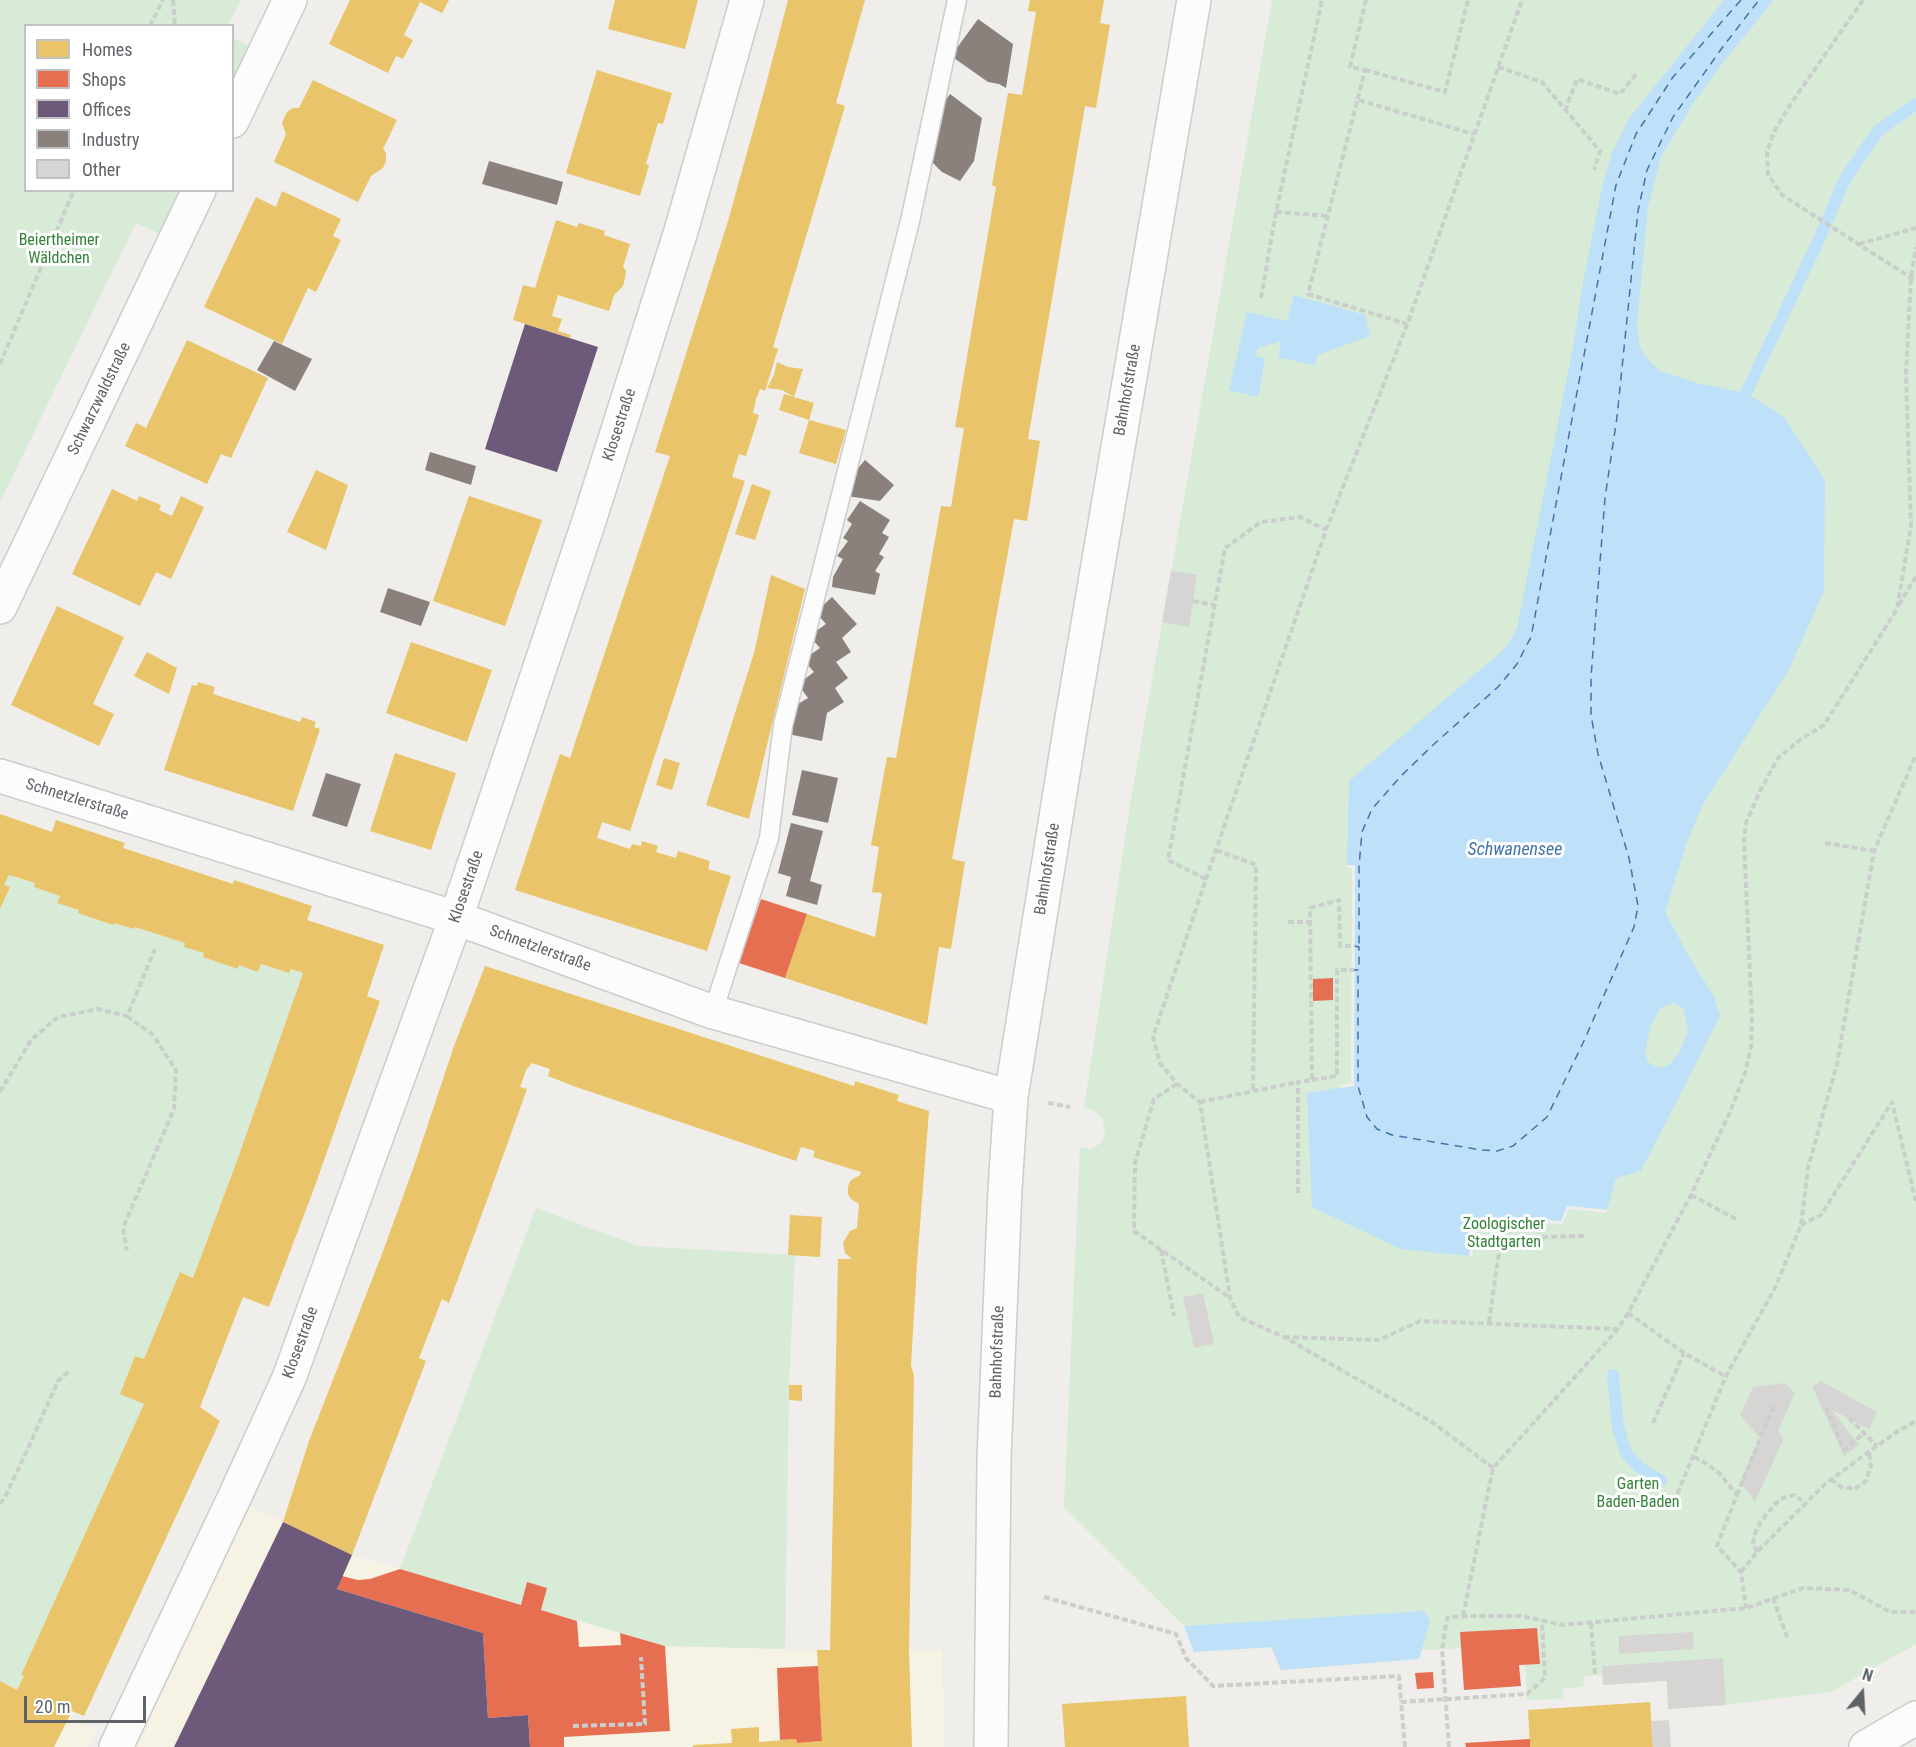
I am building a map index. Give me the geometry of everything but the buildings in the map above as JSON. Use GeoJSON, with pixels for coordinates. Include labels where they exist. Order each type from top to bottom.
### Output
{"type":"FeatureCollection","features":[{"type":"Feature","properties":{"kind":"street"},"geometry":{"type":"LineString","coordinates":[[234,118],[290,0]]}},
{"type":"Feature","properties":{"kind":"street","name":"Klosestraße"},"geometry":{"type":"LineString","coordinates":[[116,1747],[289,1378],[456,918],[586,532],[648,337],[747,0]]}},
{"type":"Feature","properties":{"kind":"street","name":"Bahnhofstraße"},"geometry":{"type":"LineString","coordinates":[[991,1747],[994,1458],[1011,1096],[1071,724],[1194,0]]}},
{"type":"Feature","properties":{"kind":"street","name":"Schwarzwaldstraße"},"geometry":{"type":"LineString","coordinates":[[0,608],[199,192]]}},
{"type":"Feature","properties":{"kind":"street","name":"Schnetzlerstraße"},"geometry":{"type":"LineString","coordinates":[[0,776],[456,918],[713,1012],[1011,1096]]}},
{"type":"Feature","properties":{"kind":"street"},"geometry":{"type":"LineString","coordinates":[[1866,1747],[1916,1718]]}},
{"type":"Feature","properties":{"kind":"lane"},"geometry":{"type":"LineString","coordinates":[[713,1012],[769,838],[783,725],[910,221],[957,0]]}},
{"type":"Feature","properties":{"kind":"path"},"geometry":{"type":"LineString","coordinates":[[151,24],[163,0]]}},
{"type":"Feature","properties":{"kind":"path"},"geometry":{"type":"LineString","coordinates":[[173,0],[175,24]]}},
{"type":"Feature","properties":{"kind":"path"},"geometry":{"type":"LineString","coordinates":[[1261,298],[1276,212],[1322,0]]}},
{"type":"Feature","properties":{"kind":"path"},"geometry":{"type":"LineString","coordinates":[[1366,0],[1350,67],[1445,92],[1468,0]]}},
{"type":"Feature","properties":{"kind":"path"},"geometry":{"type":"LineString","coordinates":[[1493,1468],[1432,1422],[1284,1337],[1239,1317],[1230,1298],[1200,1102],[1177,1084],[1161,1063],[1154,1037],[1326,530],[1407,325],[1522,0]]}},
{"type":"Feature","properties":{"kind":"path"},"geometry":{"type":"LineString","coordinates":[[1863,0],[1792,102],[1770,141],[1767,152],[1768,174],[1782,195],[1916,281]]}},
{"type":"Feature","properties":{"kind":"path"},"geometry":{"type":"LineString","coordinates":[[1498,67],[1542,82],[1600,151],[1594,170]]}},
{"type":"Feature","properties":{"kind":"path"},"geometry":{"type":"LineString","coordinates":[[1365,70],[1308,294],[1407,325]]}},
{"type":"Feature","properties":{"kind":"path"},"geometry":{"type":"LineString","coordinates":[[1566,111],[1577,79],[1620,94],[1637,73]]}},
{"type":"Feature","properties":{"kind":"path"},"geometry":{"type":"LineString","coordinates":[[1359,99],[1473,134]]}},
{"type":"Feature","properties":{"kind":"path"},"geometry":{"type":"LineString","coordinates":[[0,364],[73,192]]}},
{"type":"Feature","properties":{"kind":"path"},"geometry":{"type":"LineString","coordinates":[[1276,212],[1327,216]]}},
{"type":"Feature","properties":{"kind":"path"},"geometry":{"type":"LineString","coordinates":[[1858,244],[1916,228]]}},
{"type":"Feature","properties":{"kind":"path"},"geometry":{"type":"LineString","coordinates":[[1897,609],[1911,526],[1906,374],[1911,277],[1916,247]]}},
{"type":"Feature","properties":{"kind":"path"},"geometry":{"type":"LineString","coordinates":[[1206,879],[1168,860],[1225,548],[1261,522],[1300,517],[1326,530]]}},
{"type":"Feature","properties":{"kind":"path"},"geometry":{"type":"LineString","coordinates":[[1463,1616],[1493,1468],[1618,1329],[1691,1195],[1730,1112],[1745,1073],[1751,1047],[1752,1011],[1744,840],[1746,823],[1778,758],[1824,724],[1916,576]]}},
{"type":"Feature","properties":{"kind":"path"},"geometry":{"type":"LineString","coordinates":[[1193,601],[1214,605]]}},
{"type":"Feature","properties":{"kind":"path"},"geometry":{"type":"LineString","coordinates":[[1674,1503],[1725,1376],[1775,1288],[1801,1225],[1808,1168],[1837,1064],[1874,850],[1916,754]]}},
{"type":"Feature","properties":{"kind":"path"},"geometry":{"type":"LineString","coordinates":[[1825,843],[1874,850]]}},
{"type":"Feature","properties":{"kind":"path"},"geometry":{"type":"LineString","coordinates":[[1216,850],[1256,865],[1253,1091]]}},
{"type":"Feature","properties":{"kind":"path"},"geometry":{"type":"LineString","coordinates":[[1312,1080],[1310,908],[1339,900],[1340,946],[1355,946]]}},
{"type":"Feature","properties":{"kind":"path"},"geometry":{"type":"LineString","coordinates":[[1288,922],[1310,922]]}},
{"type":"Feature","properties":{"kind":"path"},"geometry":{"type":"LineString","coordinates":[[127,1016],[155,949]]}},
{"type":"Feature","properties":{"kind":"path"},"geometry":{"type":"LineString","coordinates":[[1200,1102],[1337,1076],[1337,970],[1354,970]]}},
{"type":"Feature","properties":{"kind":"path"},"geometry":{"type":"LineString","coordinates":[[0,1092],[31,1040],[58,1017],[98,1009],[127,1016],[153,1035],[176,1070],[174,1109],[123,1228],[127,1250]]}},
{"type":"Feature","properties":{"kind":"path"},"geometry":{"type":"LineString","coordinates":[[1298,1082],[1298,1193]]}},
{"type":"Feature","properties":{"kind":"path"},"geometry":{"type":"LineString","coordinates":[[1177,1084],[1154,1099],[1135,1163],[1134,1231],[1230,1298]]}},
{"type":"Feature","properties":{"kind":"path"},"geometry":{"type":"LineString","coordinates":[[1801,1225],[1821,1215],[1892,1102],[1916,1202]]}},
{"type":"Feature","properties":{"kind":"path"},"geometry":{"type":"LineString","coordinates":[[1691,1195],[1736,1219]]}},
{"type":"Feature","properties":{"kind":"path"},"geometry":{"type":"LineString","coordinates":[[1489,1323],[1501,1238],[1584,1236]]}},
{"type":"Feature","properties":{"kind":"path"},"geometry":{"type":"LineString","coordinates":[[1161,1249],[1174,1316]]}},
{"type":"Feature","properties":{"kind":"path"},"geometry":{"type":"LineString","coordinates":[[1628,1313],[1684,1353],[1725,1376]]}},
{"type":"Feature","properties":{"kind":"path"},"geometry":{"type":"LineString","coordinates":[[1284,1337],[1379,1340],[1420,1321],[1618,1329]]}},
{"type":"Feature","properties":{"kind":"path"},"geometry":{"type":"LineString","coordinates":[[1653,1424],[1684,1353]]}},
{"type":"Feature","properties":{"kind":"path"},"geometry":{"type":"LineString","coordinates":[[0,1504],[26,1455],[58,1381],[70,1370]]}},
{"type":"Feature","properties":{"kind":"path"},"geometry":{"type":"LineString","coordinates":[[1746,1608],[1741,1572],[1717,1546],[1775,1403]]}},
{"type":"Feature","properties":{"kind":"path"},"geometry":{"type":"LineString","coordinates":[[1826,1407],[1844,1450],[1863,1434]]}},
{"type":"Feature","properties":{"kind":"path"},"geometry":{"type":"LineString","coordinates":[[1849,1418],[1877,1446]]}},
{"type":"Feature","properties":{"kind":"path"},"geometry":{"type":"LineString","coordinates":[[1741,1572],[1757,1552],[1831,1479],[1916,1421]]}},
{"type":"Feature","properties":{"kind":"path"},"geometry":{"type":"LineString","coordinates":[[1831,1479],[1841,1487],[1855,1489],[1866,1481],[1871,1466],[1869,1452]]}},
{"type":"Feature","properties":{"kind":"path"},"geometry":{"type":"LineString","coordinates":[[1694,1457],[1720,1474],[1737,1495]]}},
{"type":"Feature","properties":{"kind":"path"},"geometry":{"type":"LineString","coordinates":[[1757,1552],[1753,1542],[1756,1531],[1776,1503],[1794,1495],[1806,1503]]}},
{"type":"Feature","properties":{"kind":"path"},"geometry":{"type":"LineString","coordinates":[[1449,1747],[1442,1650],[1447,1618],[1521,1616],[1563,1625],[1591,1623],[1746,1608],[1803,1588],[1849,1590],[1890,1612],[1916,1612]]}},
{"type":"Feature","properties":{"kind":"path"},"geometry":{"type":"LineString","coordinates":[[1044,1597],[1176,1634],[1186,1658],[1213,1686],[1399,1676],[1405,1747]]}},
{"type":"Feature","properties":{"kind":"path"},"geometry":{"type":"LineString","coordinates":[[1773,1598],[1788,1640]]}},
{"type":"Feature","properties":{"kind":"path"},"geometry":{"type":"LineString","coordinates":[[1401,1702],[1527,1694],[1545,1678],[1542,1620]]}},
{"type":"Feature","properties":{"kind":"path"},"geometry":{"type":"LineString","coordinates":[[1591,1623],[1595,1675]]}},
{"type":"Feature","properties":{"kind":"path"},"geometry":{"type":"LineString","coordinates":[[573,1726],[645,1724],[641,1657]]}},
{"type":"Feature","properties":{"kind":"shaded area"},"geometry":{"type":"Polygon","coordinates":[[[250,1506],[352,1555],[665,1646],[817,1650],[942,1650],[944,1747],[136,1747],[250,1506]]]}},
{"type":"Feature","properties":{"kind":"shaded area"},"geometry":{"type":"Polygon","coordinates":[[[0,1682],[97,1731],[88,1747],[0,1747],[0,1682]]]}},
{"type":"Feature","properties":{"kind":"green space","name":"Beiertheimer Wäldchen"},"geometry":{"type":"Polygon","coordinates":[[[0,0],[241,0],[229,24],[24,24],[24,192],[183,192],[163,236],[136,223],[0,502],[0,0]]]}},
{"type":"Feature","properties":{"kind":"green space","name":"Zoologischer Stadtgarten"},"geometry":{"type":"Polygon","coordinates":[[[1272,0],[1916,0],[1916,1644],[1831,1692],[1726,1705],[1668,1709],[1665,1662],[1602,1666],[1602,1675],[1583,1677],[1584,1687],[1563,1688],[1564,1699],[1527,1700],[1524,1646],[1422,1650],[1419,1659],[1281,1670],[1271,1647],[1194,1652],[1184,1626],[1064,1507],[1080,1147],[1092,1149],[1102,1142],[1105,1133],[1103,1120],[1095,1111],[1084,1108],[1130,805],[1272,0]]]}},
{"type":"Feature","properties":{"kind":"green space"},"geometry":{"type":"Polygon","coordinates":[[[234,38],[249,46],[234,80],[234,38]]]}},
{"type":"Feature","properties":{"kind":"green space"},"geometry":{"type":"Polygon","coordinates":[[[9,875],[35,883],[34,887],[60,896],[58,903],[79,910],[78,913],[113,925],[114,923],[134,929],[135,927],[185,943],[184,947],[204,953],[204,957],[238,969],[239,965],[258,972],[261,964],[289,973],[291,969],[303,973],[193,1278],[180,1272],[144,1359],[135,1357],[120,1394],[144,1404],[22,1674],[24,1676],[17,1690],[0,1681],[0,909],[10,887],[4,885],[9,875]]]}},
{"type":"Feature","properties":{"kind":"green space"},"geometry":{"type":"Polygon","coordinates":[[[536,1208],[638,1246],[795,1255],[789,1385],[785,1649],[665,1646],[541,1610],[547,1588],[527,1583],[521,1605],[400,1569],[536,1208]]]}},
{"type":"Feature","properties":{"kind":"water","name":"Schwanensee"},"geometry":{"type":"Polygon","coordinates":[[[1724,0],[1774,0],[1724,61],[1692,105],[1661,157],[1648,207],[1637,325],[1640,347],[1644,355],[1660,371],[1701,384],[1746,393],[1784,417],[1825,480],[1824,591],[1788,671],[1703,804],[1687,842],[1665,912],[1692,962],[1714,996],[1720,1016],[1641,1171],[1616,1178],[1607,1210],[1568,1206],[1561,1221],[1524,1219],[1519,1228],[1475,1226],[1469,1256],[1401,1249],[1312,1207],[1307,1093],[1354,1085],[1355,865],[1347,865],[1349,781],[1501,652],[1517,628],[1603,183],[1613,150],[1630,117],[1724,0]],[[1674,1003],[1662,1007],[1651,1024],[1645,1052],[1648,1062],[1659,1068],[1668,1066],[1680,1052],[1688,1031],[1684,1009],[1674,1003]]]}},
{"type":"Feature","properties":{"kind":"water"},"geometry":{"type":"Polygon","coordinates":[[[1294,295],[1365,315],[1370,336],[1318,355],[1315,366],[1278,357],[1281,341],[1258,348],[1256,356],[1265,359],[1258,397],[1229,390],[1247,312],[1287,321],[1294,295]]]}},
{"type":"Feature","properties":{"kind":"water"},"geometry":{"type":"Polygon","coordinates":[[[1424,1611],[1430,1621],[1419,1659],[1281,1670],[1271,1647],[1194,1652],[1184,1626],[1424,1611]]]}},
{"type":"Feature","properties":{"kind":"pier"},"geometry":{"type":"Polygon","coordinates":[[[1347,865],[1355,865],[1354,1086],[1340,1088],[1340,1085],[1351,1083],[1352,868],[1347,868],[1347,865]]]}},
{"type":"Feature","properties":{"kind":"pier"},"geometry":{"type":"Polygon","coordinates":[[[1567,1206],[1607,1210],[1606,1213],[1569,1209],[1562,1224],[1525,1222],[1519,1231],[1477,1229],[1472,1257],[1469,1256],[1474,1226],[1519,1228],[1524,1219],[1561,1221],[1567,1206]]]}},
{"type":"Feature","properties":{"kind":"waterway"},"geometry":{"type":"LineString","coordinates":[[1746,393],[1846,177],[1878,131],[1916,104]]}},
{"type":"Feature","properties":{"kind":"waterway"},"geometry":{"type":"LineString","coordinates":[[1613,1375],[1618,1427],[1626,1453],[1640,1468],[1661,1481]]}},
{"type":"Feature","properties":{"kind":"ferry route"},"geometry":{"type":"LineString","coordinates":[[1741,0],[1673,77],[1636,134],[1616,185],[1531,637],[1517,664],[1498,687],[1401,776],[1372,809],[1362,832],[1359,866],[1359,946],[1355,946],[1359,947],[1359,970],[1354,970],[1358,970],[1358,1086],[1367,1117],[1377,1129],[1392,1135],[1497,1151],[1513,1146],[1547,1117],[1583,1043],[1634,927],[1638,906],[1629,858],[1598,754],[1591,715],[1591,677],[1605,498],[1617,417],[1638,211],[1647,170],[1673,117],[1759,0]]}},
{"type":"Feature","properties":{"kind":"park label","name":"Garten Baden-Baden"},"geometry":{"type":"Point","coordinates":[1638,1494]}}]}
